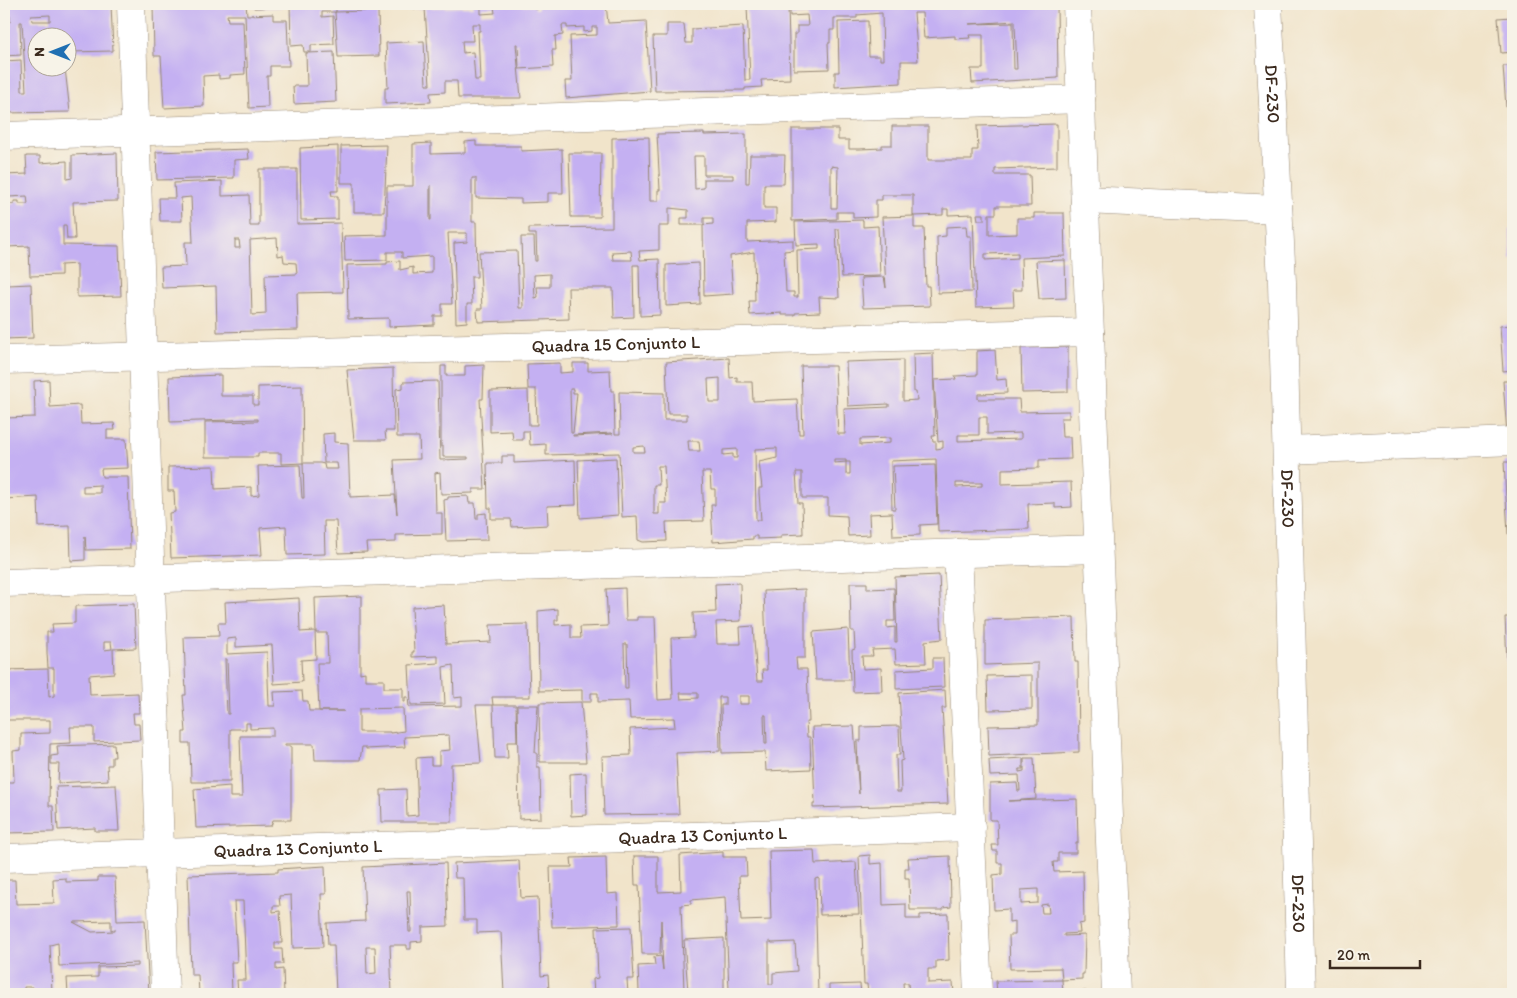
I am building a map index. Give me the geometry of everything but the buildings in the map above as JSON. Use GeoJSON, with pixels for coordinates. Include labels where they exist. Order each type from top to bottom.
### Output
{"type":"FeatureCollection","features":[{"type":"Feature","properties":{"kind":"street"},"geometry":{"type":"LineString","coordinates":[[131,4],[165,994]]}},
{"type":"Feature","properties":{"kind":"street"},"geometry":{"type":"LineString","coordinates":[[1077,4],[1116,994]]}},
{"type":"Feature","properties":{"kind":"street","name":"DF-230"},"geometry":{"type":"LineString","coordinates":[[1268,4],[1278,209],[1301,994]]}},
{"type":"Feature","properties":{"kind":"street"},"geometry":{"type":"LineString","coordinates":[[4,136],[1081,99]]}},
{"type":"Feature","properties":{"kind":"street"},"geometry":{"type":"LineString","coordinates":[[1085,200],[1278,209]]}},
{"type":"Feature","properties":{"kind":"street","name":"Quadra 15 Conjunto L"},"geometry":{"type":"LineString","coordinates":[[4,360],[1090,332]]}},
{"type":"Feature","properties":{"kind":"street"},"geometry":{"type":"LineString","coordinates":[[1286,450],[1513,441]]}},
{"type":"Feature","properties":{"kind":"street"},"geometry":{"type":"LineString","coordinates":[[4,583],[1098,549]]}},
{"type":"Feature","properties":{"kind":"street"},"geometry":{"type":"LineString","coordinates":[[958,553],[978,994]]}},
{"type":"Feature","properties":{"kind":"street","name":"Quadra 13 Conjunto L"},"geometry":{"type":"LineString","coordinates":[[4,858],[971,827]]}}]}
